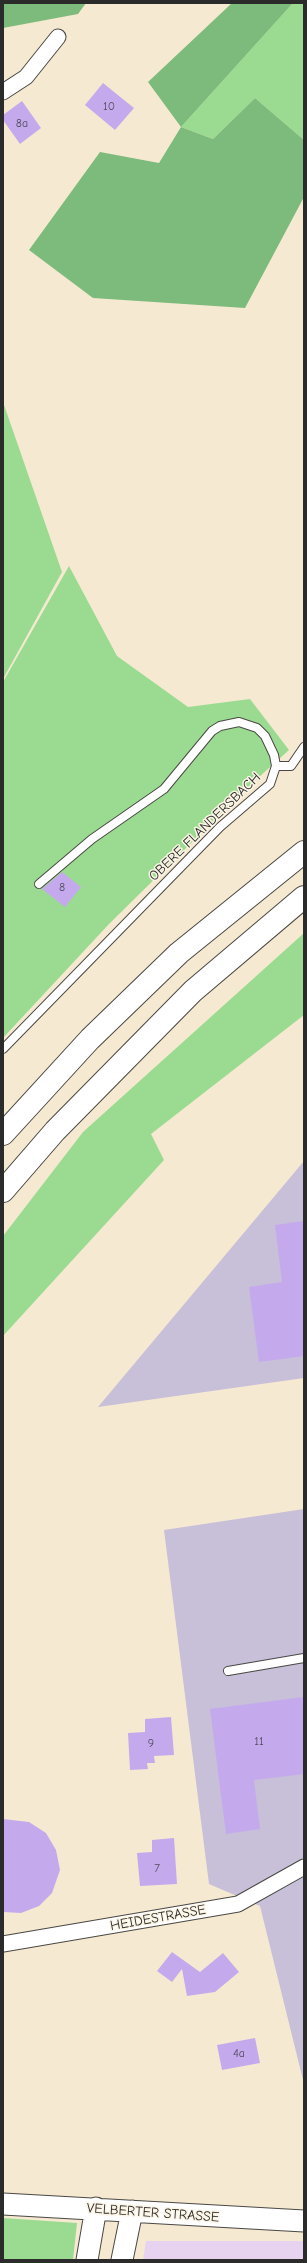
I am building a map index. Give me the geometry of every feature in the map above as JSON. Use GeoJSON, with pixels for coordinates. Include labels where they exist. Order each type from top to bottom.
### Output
{"type":"FeatureCollection","features":[{"type":"Feature","properties":{"kind":"highway"},"geometry":{"type":"LineString","coordinates":[[3,1134],[90,1039],[179,954],[304,852]]}},
{"type":"Feature","properties":{"kind":"highway"},"geometry":{"type":"LineString","coordinates":[[3,1191],[55,1131],[193,991],[304,897]]}},
{"type":"Feature","properties":{"kind":"main road","name":"VELBERTER STRASSE"},"geometry":{"type":"LineString","coordinates":[[3,2204],[96,2208],[304,2221]]}},
{"type":"Feature","properties":{"kind":"main road"},"geometry":{"type":"LineString","coordinates":[[87,2260],[96,2208]]}},
{"type":"Feature","properties":{"kind":"main road"},"geometry":{"type":"LineString","coordinates":[[122,2260],[132,2211]]}},
{"type":"Feature","properties":{"kind":"street"},"geometry":{"type":"LineString","coordinates":[[3,92],[26,77],[58,37]]}},
{"type":"Feature","properties":{"kind":"street","name":"HEIDESTRASSE"},"geometry":{"type":"LineString","coordinates":[[3,1944],[238,1904],[304,1867]]}},
{"type":"Feature","properties":{"kind":"lane","name":"OBERE FLANDERSBACH"},"geometry":{"type":"LineString","coordinates":[[3,1049],[220,826],[270,784],[276,766],[270,744],[257,728],[239,722],[220,726],[212,730],[202,741],[174,780],[164,789],[92,839],[39,884]]}},
{"type":"Feature","properties":{"kind":"lane"},"geometry":{"type":"LineString","coordinates":[[276,766],[291,766],[304,748]]}},
{"type":"Feature","properties":{"kind":"lane"},"geometry":{"type":"LineString","coordinates":[[228,1671],[304,1658]]}},
{"type":"Feature","properties":{"kind":"shaded area"},"geometry":{"type":"Polygon","coordinates":[[[304,1161],[304,1378],[98,1407],[304,1161]]]}},
{"type":"Feature","properties":{"kind":"shaded area"},"geometry":{"type":"Polygon","coordinates":[[[304,1509],[304,2084],[260,1906],[209,1884],[164,1530],[304,1509]]]}},
{"type":"Feature","properties":{"kind":"shaded area"},"geometry":{"type":"Polygon","coordinates":[[[146,2241],[304,2241],[304,2260],[143,2260],[146,2241]]]}},
{"type":"Feature","properties":{"kind":"green space"},"geometry":{"type":"Polygon","coordinates":[[[3,3],[86,3],[78,14],[3,28],[3,3]]]}},
{"type":"Feature","properties":{"kind":"green space"},"geometry":{"type":"Polygon","coordinates":[[[232,3],[293,3],[181,127],[148,82],[232,3]]]}},
{"type":"Feature","properties":{"kind":"green space"},"geometry":{"type":"Polygon","coordinates":[[[293,3],[304,3],[304,140],[255,98],[213,139],[181,127],[293,3]]]}},
{"type":"Feature","properties":{"kind":"green space"},"geometry":{"type":"Polygon","coordinates":[[[255,98],[304,140],[304,197],[245,308],[93,298],[29,250],[100,152],[159,163],[181,127],[213,139],[255,98]]]}},
{"type":"Feature","properties":{"kind":"green space"},"geometry":{"type":"Polygon","coordinates":[[[3,402],[62,572],[3,679],[3,402]]]}},
{"type":"Feature","properties":{"kind":"green space"},"geometry":{"type":"Polygon","coordinates":[[[69,566],[117,656],[188,707],[250,699],[289,750],[248,787],[109,924],[3,1038],[3,682],[69,566]]]}},
{"type":"Feature","properties":{"kind":"green space"},"geometry":{"type":"Polygon","coordinates":[[[304,933],[304,1015],[151,1134],[164,1160],[3,1336],[3,1236],[83,1132],[304,933]]]}},
{"type":"Feature","properties":{"kind":"green space"},"geometry":{"type":"Polygon","coordinates":[[[3,2218],[77,2223],[73,2260],[3,2260],[3,2218]]]}},
{"type":"Feature","properties":{"kind":"building"},"geometry":{"type":"Polygon","coordinates":[[[103,83],[134,108],[115,130],[85,105],[103,83]]]}},
{"type":"Feature","properties":{"kind":"building"},"geometry":{"type":"Polygon","coordinates":[[[22,101],[41,128],[20,144],[3,120],[3,115],[22,101]]]}},
{"type":"Feature","properties":{"kind":"building"},"geometry":{"type":"Polygon","coordinates":[[[62,872],[81,887],[65,907],[42,889],[62,872]]]}},
{"type":"Feature","properties":{"kind":"building"},"geometry":{"type":"Polygon","coordinates":[[[304,1221],[304,1356],[259,1362],[249,1287],[282,1282],[275,1225],[304,1221]]]}},
{"type":"Feature","properties":{"kind":"building"},"geometry":{"type":"Polygon","coordinates":[[[304,1697],[304,1774],[254,1780],[260,1829],[226,1834],[210,1709],[304,1697]]]}},
{"type":"Feature","properties":{"kind":"building"},"geometry":{"type":"Polygon","coordinates":[[[171,1717],[174,1755],[154,1756],[155,1763],[147,1763],[148,1769],[130,1770],[128,1733],[145,1732],[145,1719],[171,1717]]]}},
{"type":"Feature","properties":{"kind":"building"},"geometry":{"type":"Polygon","coordinates":[[[3,1819],[29,1822],[46,1833],[56,1850],[60,1870],[52,1893],[39,1906],[21,1913],[3,1912],[3,1819]]]}},
{"type":"Feature","properties":{"kind":"building"},"geometry":{"type":"Polygon","coordinates":[[[174,1838],[177,1884],[140,1886],[137,1853],[152,1852],[152,1840],[174,1838]]]}},
{"type":"Feature","properties":{"kind":"building"},"geometry":{"type":"Polygon","coordinates":[[[172,1952],[200,1972],[223,1953],[239,1972],[215,1992],[187,1996],[182,1969],[172,1982],[157,1971],[172,1952]]]}},
{"type":"Feature","properties":{"kind":"building"},"geometry":{"type":"Polygon","coordinates":[[[255,2038],[260,2063],[222,2070],[217,2045],[255,2038]]]}}]}
